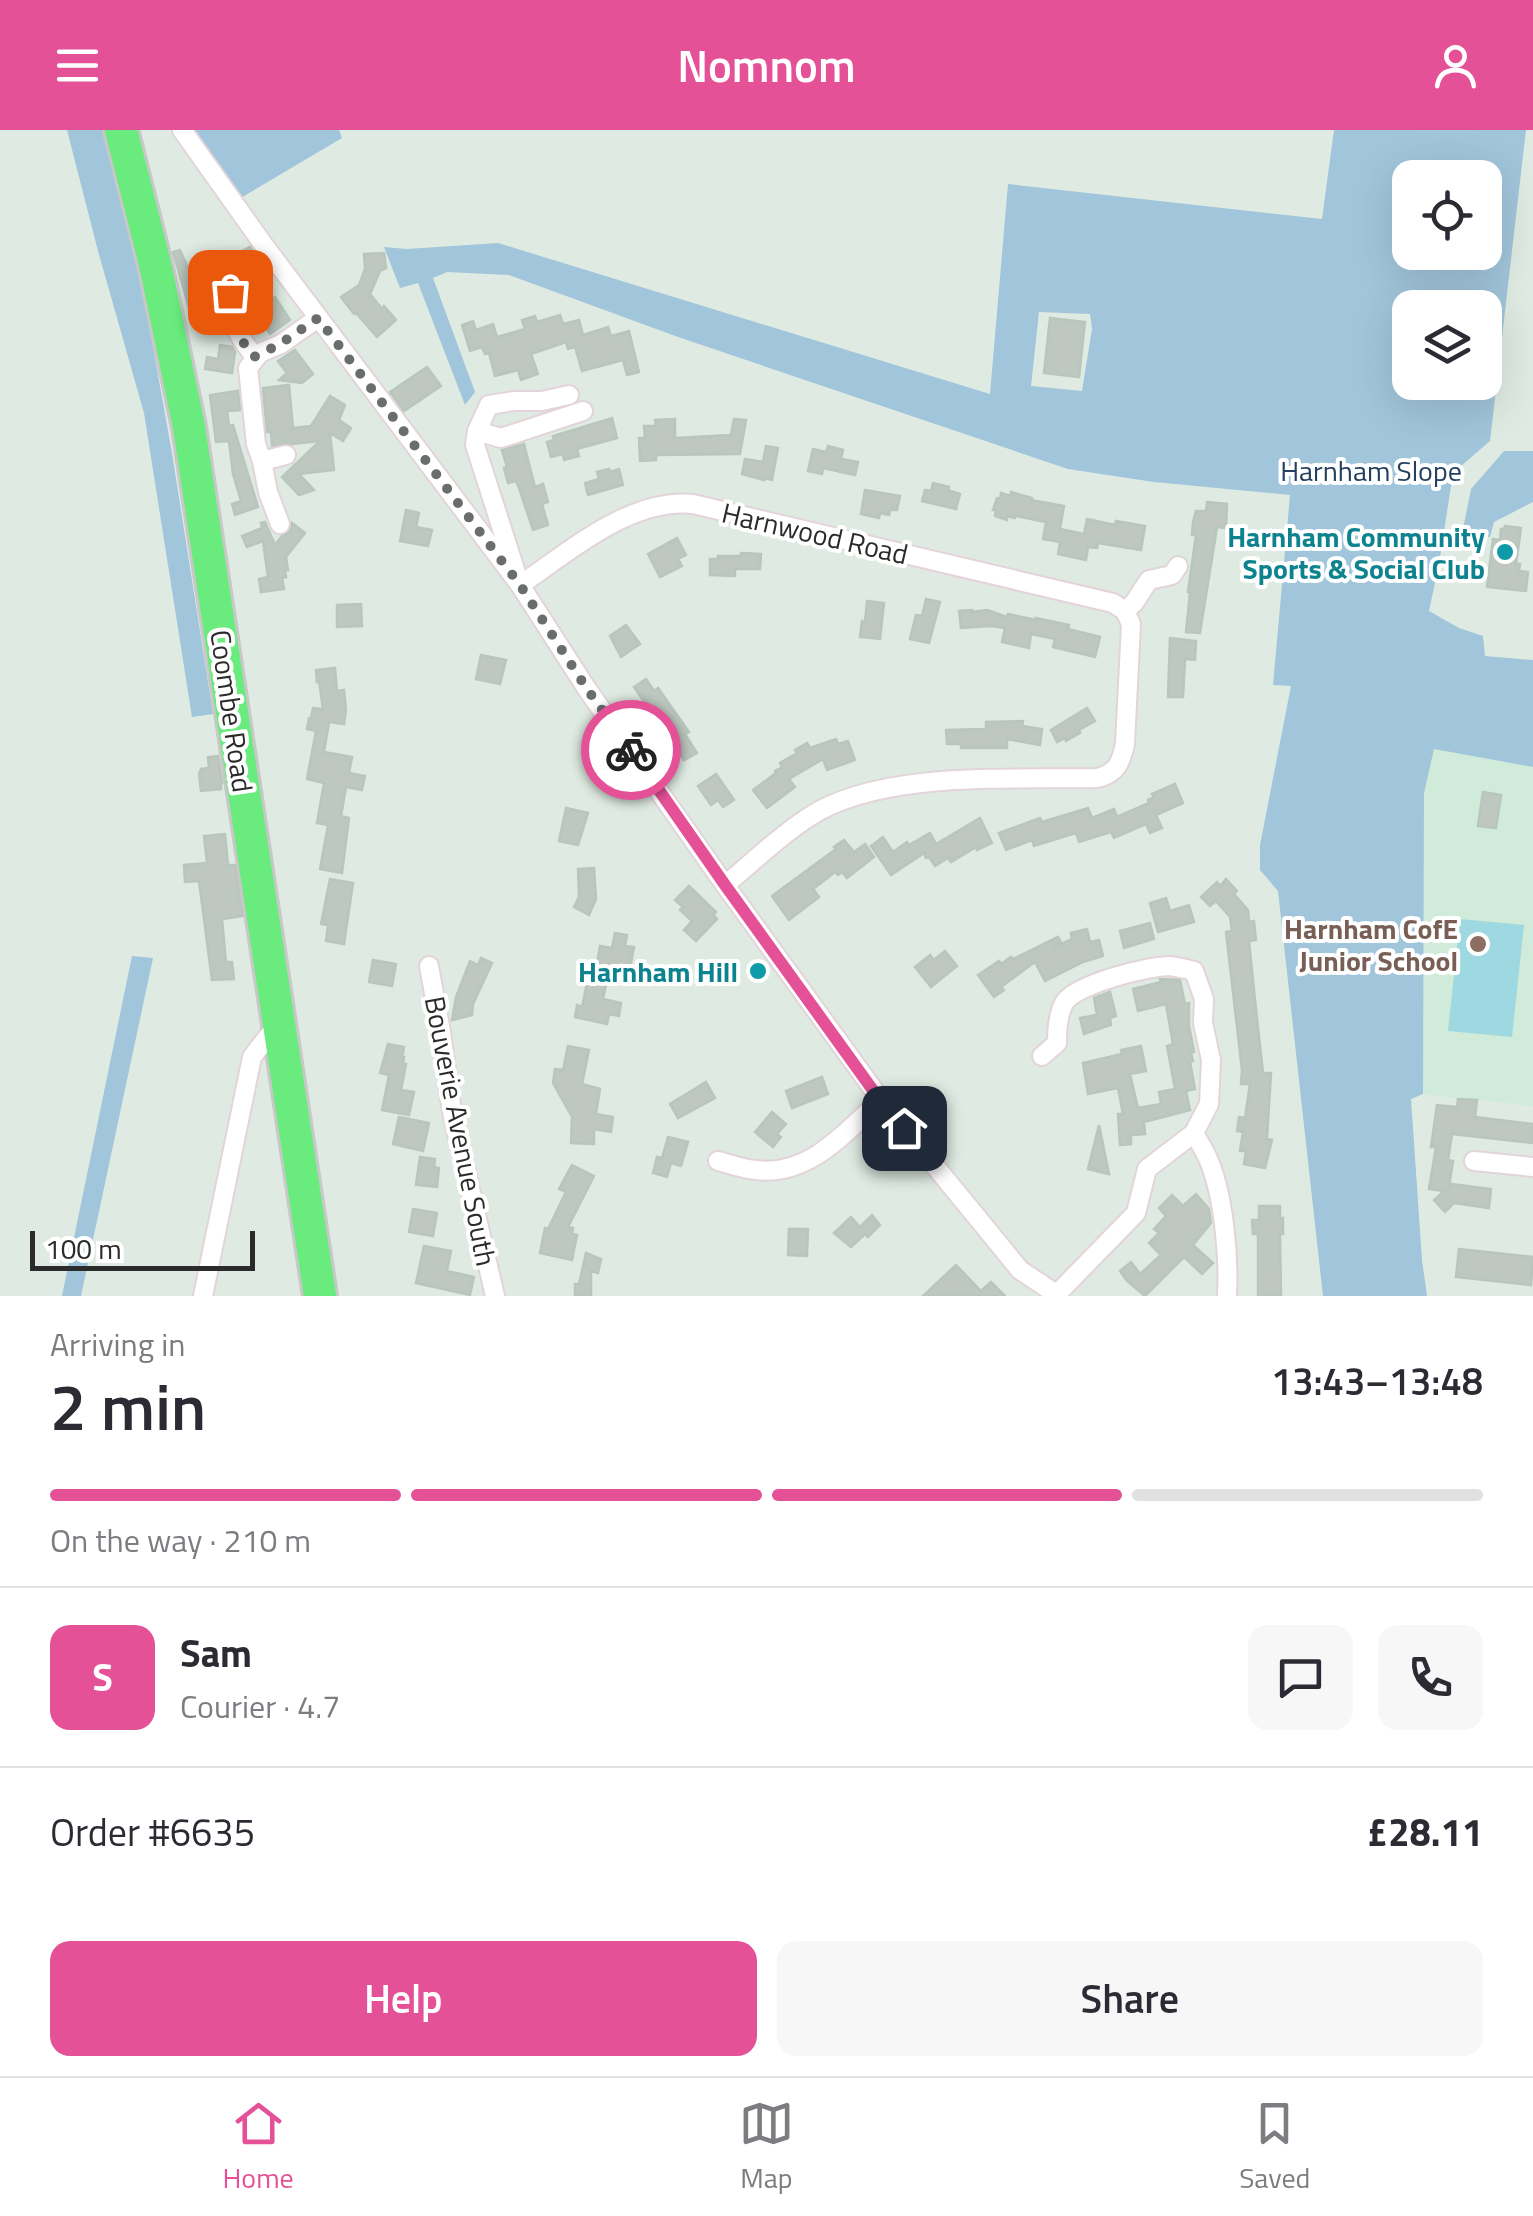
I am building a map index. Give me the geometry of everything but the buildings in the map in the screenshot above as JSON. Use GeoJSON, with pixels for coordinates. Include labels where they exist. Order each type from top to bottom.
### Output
{"type":"FeatureCollection","features":[{"type":"Feature","properties":{"kind":"highway","name":"Coombe Road"},"geometry":{"type":"LineString","coordinates":[[122,130],[164,301],[189,427],[320,1296]]}},
{"type":"Feature","properties":{"kind":"street"},"geometry":{"type":"LineString","coordinates":[[182,130],[520,585],[587,689],[880,1100],[1020,1270],[1058,1295],[1136,1213],[1147,1170],[1194,1132],[1209,1104],[1211,1060],[1203,1022],[1204,998],[1194,971],[1169,966],[1084,987],[1064,1002],[1057,1043],[1042,1056]]}},
{"type":"Feature","properties":{"kind":"street"},"geometry":{"type":"LineString","coordinates":[[227,293],[236,331],[254,357]]}},
{"type":"Feature","properties":{"kind":"street"},"geometry":{"type":"LineString","coordinates":[[280,524],[256,444],[248,368],[254,357],[318,318]]}},
{"type":"Feature","properties":{"kind":"street"},"geometry":{"type":"LineString","coordinates":[[520,585],[474,446],[477,430],[489,406],[569,394]]}},
{"type":"Feature","properties":{"kind":"street"},"geometry":{"type":"LineString","coordinates":[[477,430],[500,438],[584,412]]}},
{"type":"Feature","properties":{"kind":"street"},"geometry":{"type":"LineString","coordinates":[[262,461],[286,455]]}},
{"type":"Feature","properties":{"kind":"street","name":"Harnwood Road"},"geometry":{"type":"LineString","coordinates":[[520,585],[618,521],[674,502],[1114,602],[1125,611]]}},
{"type":"Feature","properties":{"kind":"street"},"geometry":{"type":"LineString","coordinates":[[725,885],[809,817],[865,794],[907,784],[1108,776],[1122,762],[1126,744],[1131,624],[1125,611],[1149,580],[1172,575],[1178,566]]}},
{"type":"Feature","properties":{"kind":"street","name":"Bouverie Avenue South"},"geometry":{"type":"LineString","coordinates":[[428,966],[442,1032],[452,1112],[495,1296]]}},
{"type":"Feature","properties":{"kind":"street"},"geometry":{"type":"LineString","coordinates":[[203,1296],[252,1057],[279,1024]]}},
{"type":"Feature","properties":{"kind":"street"},"geometry":{"type":"LineString","coordinates":[[718,1160],[758,1171],[803,1164],[880,1100]]}},
{"type":"Feature","properties":{"kind":"street"},"geometry":{"type":"LineString","coordinates":[[1194,1132],[1210,1164],[1221,1210],[1228,1296]]}},
{"type":"Feature","properties":{"kind":"street"},"geometry":{"type":"LineString","coordinates":[[1474,1160],[1533,1167]]}},
{"type":"Feature","properties":{"kind":"shaded area","name":"Harnham CofE Junior School"},"geometry":{"type":"Polygon","coordinates":[[[1434,749],[1533,767],[1533,1106],[1423,1094],[1424,793],[1434,749]]]}},
{"type":"Feature","properties":{"kind":"shaded area"},"geometry":{"type":"Polygon","coordinates":[[[1460,919],[1524,925],[1512,1037],[1448,1031],[1460,919]]]}},
{"type":"Feature","properties":{"kind":"green space"},"geometry":{"type":"Polygon","coordinates":[[[67,130],[104,130],[139,269],[213,714],[192,717],[144,413],[67,130]]]}},
{"type":"Feature","properties":{"kind":"green space"},"geometry":{"type":"Polygon","coordinates":[[[193,130],[339,130],[342,138],[239,199],[193,130]]]}},
{"type":"Feature","properties":{"kind":"green space","name":"Harnham Slope"},"geometry":{"type":"Polygon","coordinates":[[[1334,130],[1526,130],[1502,337],[1502,290],[1392,290],[1392,400],[1495,400],[1490,441],[1453,473],[1429,611],[1483,636],[1485,656],[1533,660],[1533,767],[1434,749],[1424,793],[1423,1094],[1411,1099],[1427,1296],[1323,1296],[1278,891],[1260,870],[1260,845],[1291,686],[1273,685],[1290,495],[1068,469],[678,337],[509,275],[447,272],[433,278],[475,392],[465,405],[418,283],[400,288],[384,247],[498,243],[990,394],[1008,184],[1322,219],[1334,130]],[[1039,312],[1031,386],[1082,391],[1092,329],[1090,314],[1039,312]]]}},
{"type":"Feature","properties":{"kind":"green space"},"geometry":{"type":"Polygon","coordinates":[[[1504,451],[1533,451],[1533,502],[1494,522],[1490,537],[1462,534],[1471,489],[1504,451]]]}},
{"type":"Feature","properties":{"kind":"green space"},"geometry":{"type":"Polygon","coordinates":[[[132,956],[153,958],[81,1296],[62,1296],[132,956]]]}},
{"type":"Feature","properties":{"kind":"way so far"},"geometry":{"type":"LineString","coordinates":[[230,292],[233,324],[254,357],[318,318],[520,585],[631,750]]}},
{"type":"Feature","properties":{"kind":"place","name":"Harnham Community Sports & Social Club"},"geometry":{"type":"Point","coordinates":[1505,552]}},
{"type":"Feature","properties":{"kind":"place","name":"Harnham CofE Junior School"},"geometry":{"type":"Point","coordinates":[1478,944]}},
{"type":"Feature","properties":{"kind":"place","name":"Harnham Hill"},"geometry":{"type":"Point","coordinates":[758,971]}},
{"type":"Feature","properties":{"kind":"route"},"geometry":{"type":"LineString","coordinates":[[631,750],[880,1100],[904,1128]]}}]}
